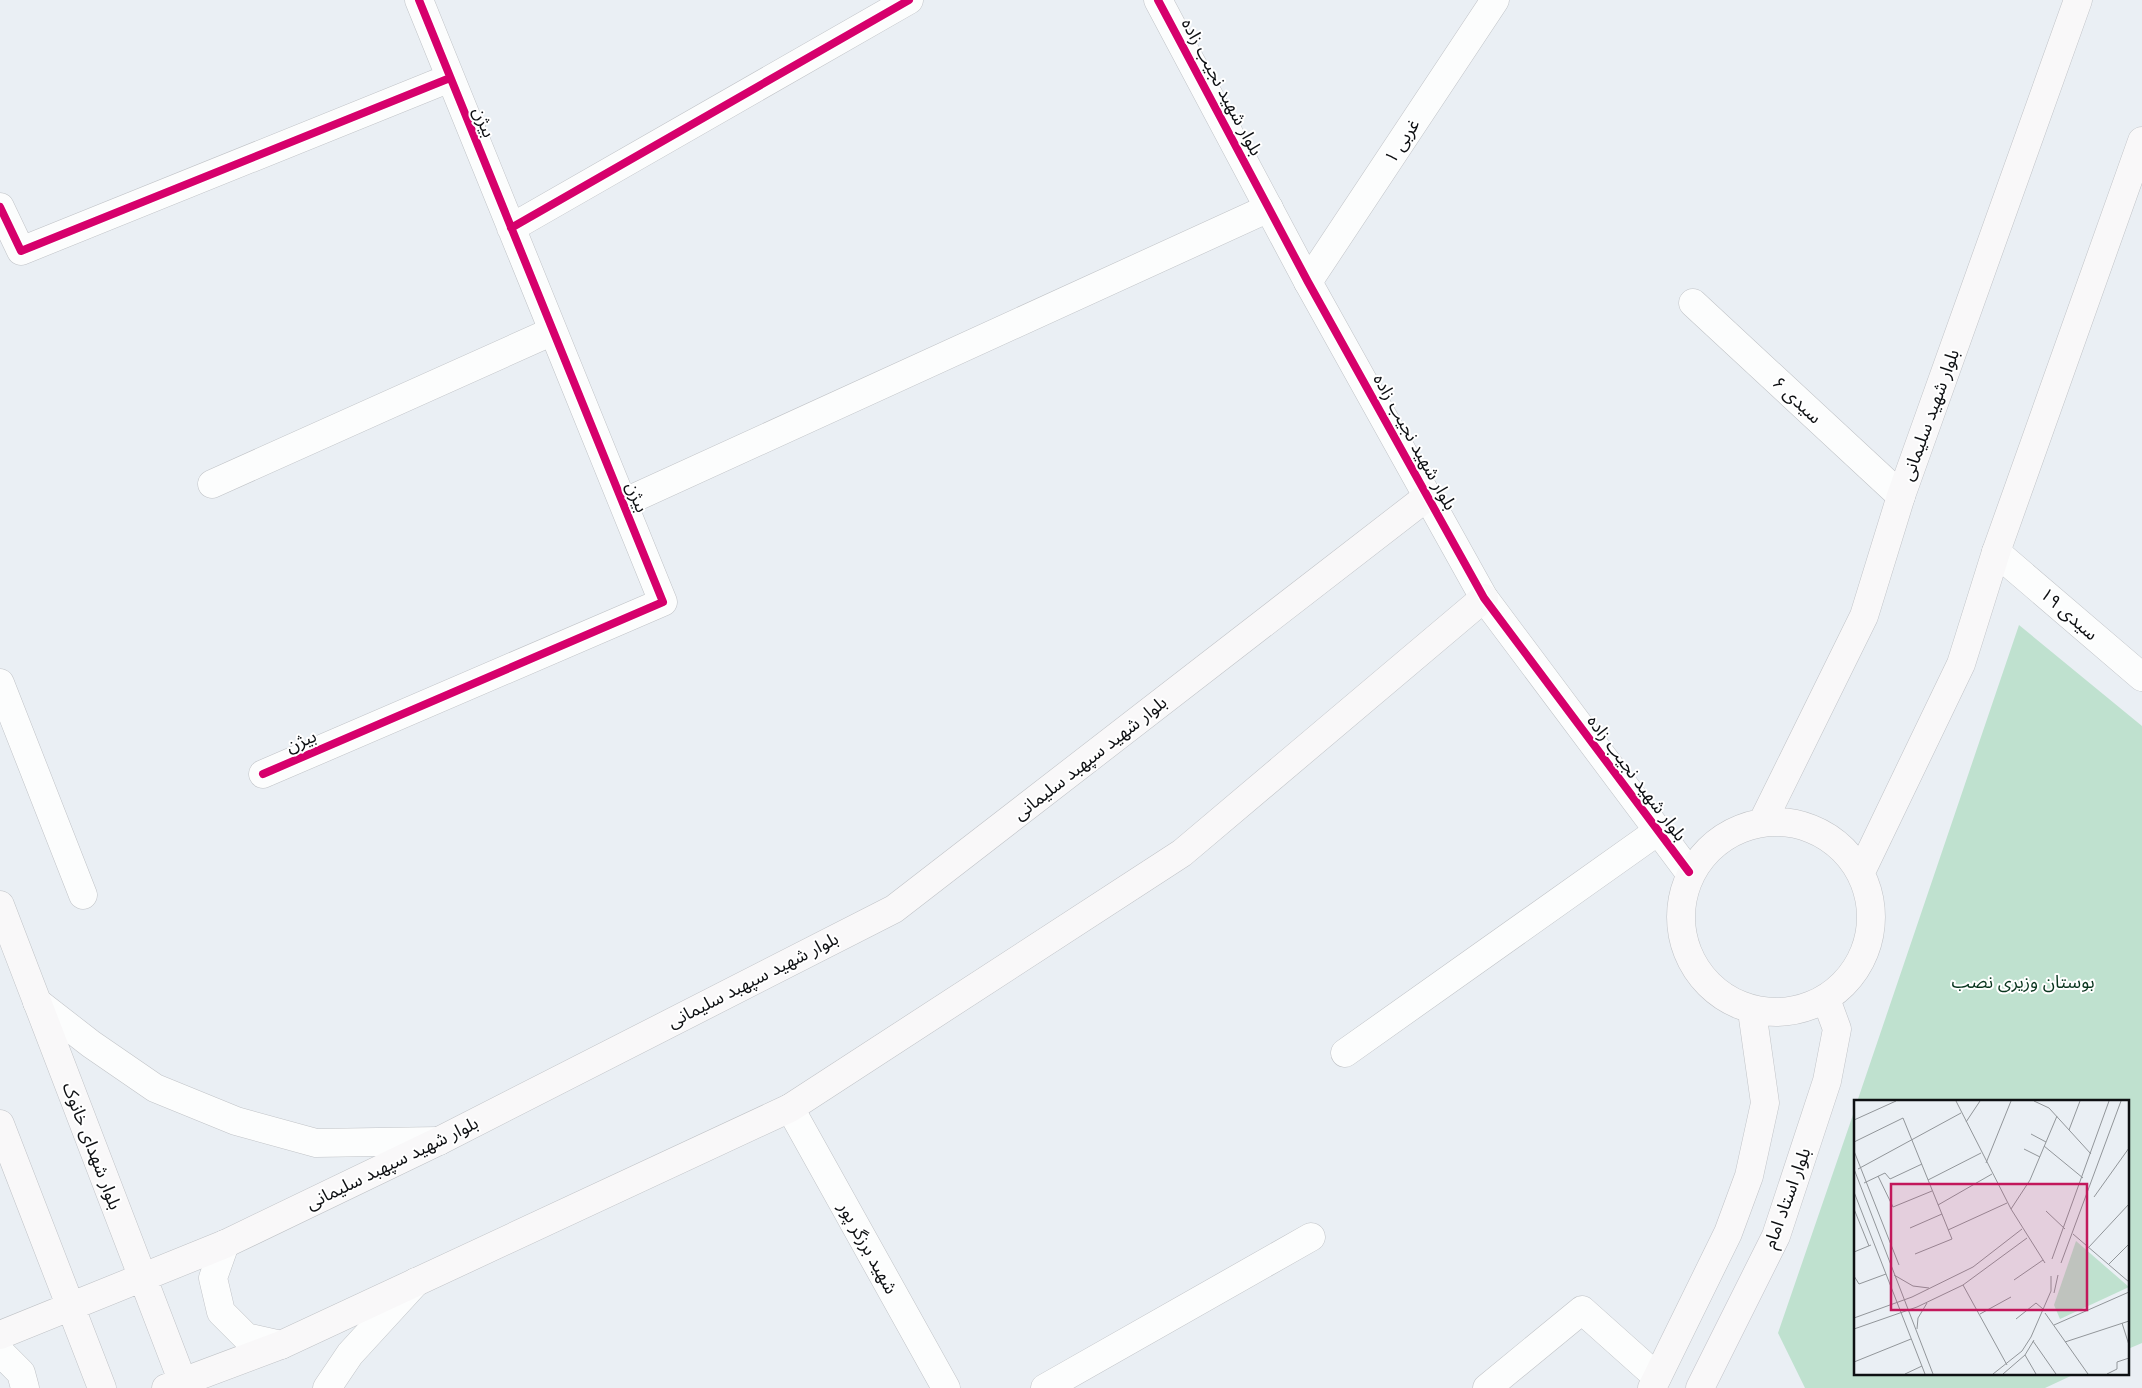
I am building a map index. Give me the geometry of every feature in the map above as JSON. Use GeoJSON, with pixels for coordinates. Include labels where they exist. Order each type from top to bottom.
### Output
{"type":"FeatureCollection","features":[{"type":"Feature","properties":{"kind":"main road","name":"بلوار شهید سلیمانی"},"geometry":{"type":"LineString","coordinates":[[1763,821],[1864,616],[1901,496],[2078,0]]}},
{"type":"Feature","properties":{"kind":"main road"},"geometry":{"type":"LineString","coordinates":[[1861,872],[1961,664],[1996,552],[2142,142]]}},
{"type":"Feature","properties":{"kind":"main road","name":"بلوار شهید سپهبد سلیمانی"},"geometry":{"type":"LineString","coordinates":[[0,1335],[225,1244],[439,1141],[894,909],[1428,496]]}},
{"type":"Feature","properties":{"kind":"main road"},"geometry":{"type":"LineString","coordinates":[[178,1386],[281,1345],[790,1108],[1182,853],[1484,598]]}},
{"type":"Feature","properties":{"kind":"main road"},"geometry":{"type":"LineString","coordinates":[[1763,821],[1802,824],[1836,842],[1861,872],[1870,899],[1872,929],[1864,957],[1848,981],[1826,999],[1802,1010],[1777,1014],[1752,1011],[1702,981],[1678,929],[1689,872],[1720,837],[1763,821]]}},
{"type":"Feature","properties":{"kind":"main road","name":"بلوار شهدای خانوک"},"geometry":{"type":"LineString","coordinates":[[0,905],[142,1277],[178,1386]]}},
{"type":"Feature","properties":{"kind":"main road","name":"بلوار استاد امام"},"geometry":{"type":"LineString","coordinates":[[1700,1388],[1776,1236],[1821,1100],[1837,1029],[1826,999]]}},
{"type":"Feature","properties":{"kind":"main road"},"geometry":{"type":"LineString","coordinates":[[1655,1383],[1728,1233],[1749,1176],[1765,1103],[1752,1011]]}},
{"type":"Feature","properties":{"kind":"main road"},"geometry":{"type":"LineString","coordinates":[[0,1124],[102,1388]]}},
{"type":"Feature","properties":{"kind":"street","name":"بیژن"},"geometry":{"type":"LineString","coordinates":[[264,774],[664,602],[419,0]]}},
{"type":"Feature","properties":{"kind":"street"},"geometry":{"type":"LineString","coordinates":[[511,228],[909,0]]}},
{"type":"Feature","properties":{"kind":"street","name":"بلوار شهید نجیب زاده"},"geometry":{"type":"LineString","coordinates":[[1158,0],[1308,282],[1484,598],[1689,872]]}},
{"type":"Feature","properties":{"kind":"street","name":"غربی ۱"},"geometry":{"type":"LineString","coordinates":[[1308,282],[1495,0]]}},
{"type":"Feature","properties":{"kind":"street"},"geometry":{"type":"LineString","coordinates":[[0,207],[22,251],[450,78]]}},
{"type":"Feature","properties":{"kind":"street"},"geometry":{"type":"LineString","coordinates":[[623,503],[1269,208]]}},
{"type":"Feature","properties":{"kind":"street","name":"سیدی ۶"},"geometry":{"type":"LineString","coordinates":[[1693,303],[1901,496]]}},
{"type":"Feature","properties":{"kind":"street"},"geometry":{"type":"LineString","coordinates":[[212,484],[553,331]]}},
{"type":"Feature","properties":{"kind":"street","name":"سیدی ۱۹"},"geometry":{"type":"LineString","coordinates":[[1996,552],[2142,677]]}},
{"type":"Feature","properties":{"kind":"street"},"geometry":{"type":"LineString","coordinates":[[0,683],[83,895]]}},
{"type":"Feature","properties":{"kind":"street"},"geometry":{"type":"LineString","coordinates":[[1345,1054],[1658,831]]}},
{"type":"Feature","properties":{"kind":"street"},"geometry":{"type":"LineString","coordinates":[[37,1002],[91,1044],[155,1088],[236,1121],[316,1143],[439,1141]]}},
{"type":"Feature","properties":{"kind":"street","name":"شهید برزگر پور"},"geometry":{"type":"LineString","coordinates":[[790,1108],[946,1388]]}},
{"type":"Feature","properties":{"kind":"street"},"geometry":{"type":"LineString","coordinates":[[1045,1388],[1311,1237]]}},
{"type":"Feature","properties":{"kind":"street"},"geometry":{"type":"LineString","coordinates":[[225,1244],[213,1278],[221,1312],[246,1337],[281,1345]]}},
{"type":"Feature","properties":{"kind":"street"},"geometry":{"type":"LineString","coordinates":[[327,1388],[350,1354],[416,1282]]}},
{"type":"Feature","properties":{"kind":"street"},"geometry":{"type":"LineString","coordinates":[[1487,1388],[1582,1310],[1655,1383]]}},
{"type":"Feature","properties":{"kind":"street"},"geometry":{"type":"LineString","coordinates":[[0,1352],[21,1373],[25,1388]]}},
{"type":"Feature","properties":{"kind":"green space","name":"بوستان وزیری نصب"},"geometry":{"type":"Polygon","coordinates":[[[2019,625],[2142,726],[2142,1343],[2130,1348],[2130,1100],[1858,1100],[2019,625]]]}},
{"type":"Feature","properties":{"kind":"green space"},"geometry":{"type":"Polygon","coordinates":[[[1854,1112],[1854,1376],[2071,1376],[2045,1388],[1805,1388],[1778,1333],[1854,1112]]]}},
{"type":"Feature","properties":{"kind":"cycle path"},"geometry":{"type":"LineString","coordinates":[[263,774],[663,602],[419,0]]}},
{"type":"Feature","properties":{"kind":"cycle path"},"geometry":{"type":"LineString","coordinates":[[511,228],[909,0]]}},
{"type":"Feature","properties":{"kind":"cycle path"},"geometry":{"type":"LineString","coordinates":[[1158,0],[1308,282],[1484,598],[1689,872]]}},
{"type":"Feature","properties":{"kind":"cycle path"},"geometry":{"type":"LineString","coordinates":[[0,207],[21,251],[450,78]]}}]}
